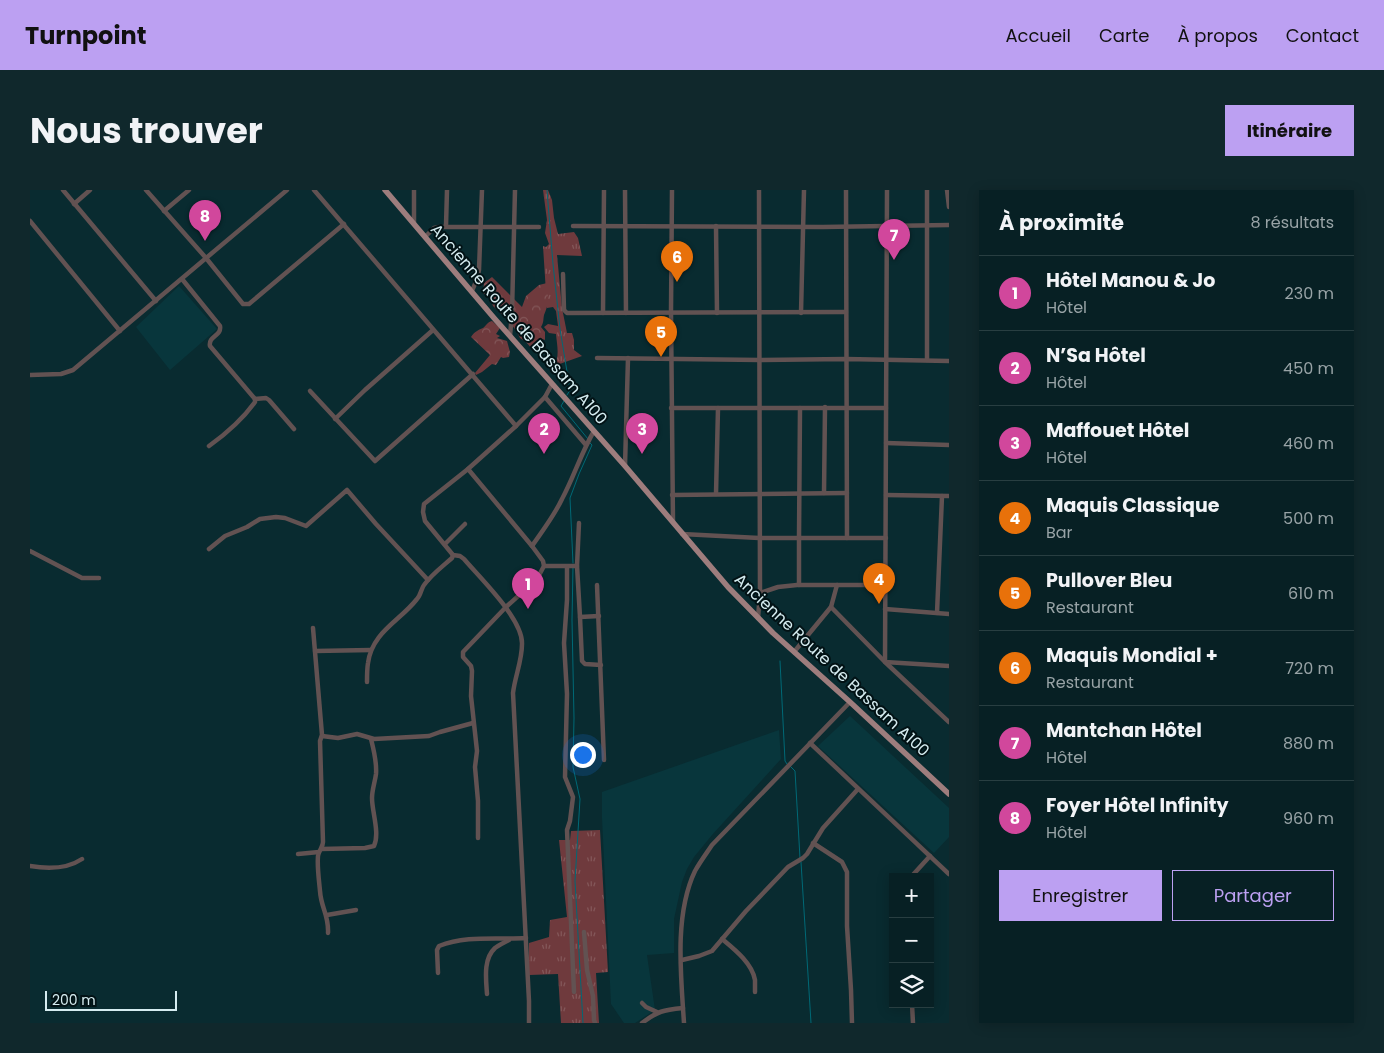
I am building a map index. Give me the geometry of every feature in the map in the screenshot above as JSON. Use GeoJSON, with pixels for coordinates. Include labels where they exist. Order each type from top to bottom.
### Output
{"type":"FeatureCollection","features":[{"type":"Feature","properties":{"kind":"main road","name":"Ancienne Route de Bassam A100"},"geometry":{"type":"LineString","coordinates":[[385,190],[728,587],[794,652],[949,794]]}},
{"type":"Feature","properties":{"kind":"street"},"geometry":{"type":"LineString","coordinates":[[63,190],[156,301]]}},
{"type":"Feature","properties":{"kind":"street"},"geometry":{"type":"LineString","coordinates":[[74,204],[90,190]]}},
{"type":"Feature","properties":{"kind":"street"},"geometry":{"type":"LineString","coordinates":[[146,190],[206,258],[243,304],[249,304],[344,224]]}},
{"type":"Feature","properties":{"kind":"street"},"geometry":{"type":"LineString","coordinates":[[164,211],[189,190]]}},
{"type":"Feature","properties":{"kind":"street"},"geometry":{"type":"LineString","coordinates":[[30,375],[61,374],[73,370],[287,190]]}},
{"type":"Feature","properties":{"kind":"street"},"geometry":{"type":"LineString","coordinates":[[314,190],[516,426]]}},
{"type":"Feature","properties":{"kind":"street"},"geometry":{"type":"LineString","coordinates":[[414,190],[414,224]]}},
{"type":"Feature","properties":{"kind":"street"},"geometry":{"type":"LineString","coordinates":[[446,226],[447,190]]}},
{"type":"Feature","properties":{"kind":"street"},"geometry":{"type":"LineString","coordinates":[[472,291],[479,270],[482,190]]}},
{"type":"Feature","properties":{"kind":"street"},"geometry":{"type":"LineString","coordinates":[[510,336],[515,190]]}},
{"type":"Feature","properties":{"kind":"street"},"geometry":{"type":"LineString","coordinates":[[603,313],[604,190]]}},
{"type":"Feature","properties":{"kind":"street"},"geometry":{"type":"LineString","coordinates":[[625,190],[626,313]]}},
{"type":"Feature","properties":{"kind":"street"},"geometry":{"type":"LineString","coordinates":[[672,190],[671,408],[673,522]]}},
{"type":"Feature","properties":{"kind":"street"},"geometry":{"type":"LineString","coordinates":[[758,618],[760,593],[759,190]]}},
{"type":"Feature","properties":{"kind":"street"},"geometry":{"type":"LineString","coordinates":[[801,313],[804,190]]}},
{"type":"Feature","properties":{"kind":"street"},"geometry":{"type":"LineString","coordinates":[[846,190],[847,538]]}},
{"type":"Feature","properties":{"kind":"street"},"geometry":{"type":"LineString","coordinates":[[885,662],[887,190]]}},
{"type":"Feature","properties":{"kind":"street"},"geometry":{"type":"LineString","coordinates":[[927,190],[927,360]]}},
{"type":"Feature","properties":{"kind":"street"},"geometry":{"type":"LineString","coordinates":[[947,190],[949,207]]}},
{"type":"Feature","properties":{"kind":"street"},"geometry":{"type":"LineString","coordinates":[[30,221],[120,331]]}},
{"type":"Feature","properties":{"kind":"street"},"geometry":{"type":"LineString","coordinates":[[573,226],[887,227],[949,225]]}},
{"type":"Feature","properties":{"kind":"street"},"geometry":{"type":"LineString","coordinates":[[425,237],[434,228],[446,226],[539,227]]}},
{"type":"Feature","properties":{"kind":"street"},"geometry":{"type":"LineString","coordinates":[[716,226],[717,313]]}},
{"type":"Feature","properties":{"kind":"street"},"geometry":{"type":"LineString","coordinates":[[563,274],[565,312],[846,312]]}},
{"type":"Feature","properties":{"kind":"street"},"geometry":{"type":"LineString","coordinates":[[182,279],[220,326],[221,330],[210,340],[210,346],[256,399]]}},
{"type":"Feature","properties":{"kind":"street"},"geometry":{"type":"LineString","coordinates":[[335,419],[359,395],[433,330]]}},
{"type":"Feature","properties":{"kind":"street"},"geometry":{"type":"LineString","coordinates":[[597,358],[949,361]]}},
{"type":"Feature","properties":{"kind":"street"},"geometry":{"type":"LineString","coordinates":[[625,466],[628,358]]}},
{"type":"Feature","properties":{"kind":"street"},"geometry":{"type":"LineString","coordinates":[[310,390],[374,461],[473,374]]}},
{"type":"Feature","properties":{"kind":"street"},"geometry":{"type":"LineString","coordinates":[[530,1023],[513,693],[522,643],[517,624],[506,607],[464,559],[453,555],[425,521],[423,506],[468,470],[516,426],[545,397],[552,384]]}},
{"type":"Feature","properties":{"kind":"street"},"geometry":{"type":"LineString","coordinates":[[545,397],[586,445]]}},
{"type":"Feature","properties":{"kind":"street"},"geometry":{"type":"LineString","coordinates":[[256,399],[266,398],[269,400],[294,429]]}},
{"type":"Feature","properties":{"kind":"street"},"geometry":{"type":"LineString","coordinates":[[209,446],[245,416],[256,399]]}},
{"type":"Feature","properties":{"kind":"street"},"geometry":{"type":"LineString","coordinates":[[824,493],[826,407]]}},
{"type":"Feature","properties":{"kind":"street"},"geometry":{"type":"LineString","coordinates":[[671,408],[886,408]]}},
{"type":"Feature","properties":{"kind":"street"},"geometry":{"type":"LineString","coordinates":[[716,494],[718,408]]}},
{"type":"Feature","properties":{"kind":"street"},"geometry":{"type":"LineString","coordinates":[[799,585],[800,408]]}},
{"type":"Feature","properties":{"kind":"street"},"geometry":{"type":"LineString","coordinates":[[532,546],[563,498],[594,431]]}},
{"type":"Feature","properties":{"kind":"street"},"geometry":{"type":"LineString","coordinates":[[886,443],[949,445]]}},
{"type":"Feature","properties":{"kind":"street"},"geometry":{"type":"LineString","coordinates":[[468,470],[532,546],[543,561],[544,566],[537,578],[463,652],[463,657],[471,666],[472,671],[471,696],[477,751],[475,767],[478,801],[478,838]]}},
{"type":"Feature","properties":{"kind":"street"},"geometry":{"type":"LineString","coordinates":[[209,549],[225,536],[247,527],[260,519],[285,518],[306,526],[347,490],[428,580]]}},
{"type":"Feature","properties":{"kind":"street"},"geometry":{"type":"LineString","coordinates":[[672,495],[847,493]]}},
{"type":"Feature","properties":{"kind":"street"},"geometry":{"type":"LineString","coordinates":[[886,495],[949,496]]}},
{"type":"Feature","properties":{"kind":"street"},"geometry":{"type":"LineString","coordinates":[[937,613],[942,496]]}},
{"type":"Feature","properties":{"kind":"street"},"geometry":{"type":"LineString","coordinates":[[579,523],[577,566],[582,661],[585,664],[600,665]]}},
{"type":"Feature","properties":{"kind":"street"},"geometry":{"type":"LineString","coordinates":[[445,544],[465,524]]}},
{"type":"Feature","properties":{"kind":"street"},"geometry":{"type":"LineString","coordinates":[[682,534],[759,538],[886,538]]}},
{"type":"Feature","properties":{"kind":"street"},"geometry":{"type":"LineString","coordinates":[[30,551],[82,578],[99,578]]}},
{"type":"Feature","properties":{"kind":"street"},"geometry":{"type":"LineString","coordinates":[[367,682],[368,663],[376,640],[419,598],[422,586],[453,555]]}},
{"type":"Feature","properties":{"kind":"street"},"geometry":{"type":"LineString","coordinates":[[544,566],[577,566]]}},
{"type":"Feature","properties":{"kind":"street"},"geometry":{"type":"LineString","coordinates":[[567,567],[564,643],[567,694],[565,777],[573,797],[567,830],[574,992]]}},
{"type":"Feature","properties":{"kind":"street"},"geometry":{"type":"LineString","coordinates":[[597,584],[604,760]]}},
{"type":"Feature","properties":{"kind":"street"},"geometry":{"type":"LineString","coordinates":[[760,593],[778,587],[799,585],[886,585]]}},
{"type":"Feature","properties":{"kind":"street"},"geometry":{"type":"LineString","coordinates":[[794,652],[831,607],[837,585]]}},
{"type":"Feature","properties":{"kind":"street"},"geometry":{"type":"LineString","coordinates":[[831,607],[885,662],[949,722]]}},
{"type":"Feature","properties":{"kind":"street"},"geometry":{"type":"LineString","coordinates":[[885,609],[949,614]]}},
{"type":"Feature","properties":{"kind":"street"},"geometry":{"type":"LineString","coordinates":[[580,617],[599,616]]}},
{"type":"Feature","properties":{"kind":"street"},"geometry":{"type":"LineString","coordinates":[[313,628],[322,736],[320,741],[323,847],[320,851],[320,892],[322,906],[327,914],[329,923],[328,933]]}},
{"type":"Feature","properties":{"kind":"street"},"geometry":{"type":"LineString","coordinates":[[315,651],[371,650]]}},
{"type":"Feature","properties":{"kind":"street"},"geometry":{"type":"LineString","coordinates":[[885,662],[949,666]]}},
{"type":"Feature","properties":{"kind":"street"},"geometry":{"type":"LineString","coordinates":[[684,1023],[682,923],[687,896],[695,872],[712,845],[850,702]]}},
{"type":"Feature","properties":{"kind":"street"},"geometry":{"type":"LineString","coordinates":[[322,736],[338,738],[357,734],[371,739],[429,736],[473,724]]}},
{"type":"Feature","properties":{"kind":"street"},"geometry":{"type":"LineString","coordinates":[[298,854],[374,846],[376,834],[372,797],[376,775],[376,759],[371,739]]}},
{"type":"Feature","properties":{"kind":"street"},"geometry":{"type":"LineString","coordinates":[[810,743],[949,874]]}},
{"type":"Feature","properties":{"kind":"street"},"geometry":{"type":"LineString","coordinates":[[682,960],[712,951],[788,868],[807,854],[823,828],[858,789]]}},
{"type":"Feature","properties":{"kind":"street"},"geometry":{"type":"LineString","coordinates":[[814,844],[842,862],[846,872],[852,1023]]}},
{"type":"Feature","properties":{"kind":"street"},"geometry":{"type":"LineString","coordinates":[[915,873],[930,856]]}},
{"type":"Feature","properties":{"kind":"street"},"geometry":{"type":"LineString","coordinates":[[30,866],[53,868],[73,864],[82,859]]}},
{"type":"Feature","properties":{"kind":"street"},"geometry":{"type":"LineString","coordinates":[[327,914],[356,910]]}},
{"type":"Feature","properties":{"kind":"street"},"geometry":{"type":"LineString","coordinates":[[584,932],[587,970],[593,996],[595,1023]]}},
{"type":"Feature","properties":{"kind":"street"},"geometry":{"type":"LineString","coordinates":[[438,973],[437,950],[439,946],[458,940],[526,938]]}},
{"type":"Feature","properties":{"kind":"street"},"geometry":{"type":"LineString","coordinates":[[722,939],[750,968],[755,981],[755,992]]}},
{"type":"Feature","properties":{"kind":"street"},"geometry":{"type":"LineString","coordinates":[[487,994],[486,969],[490,954],[509,940]]}},
{"type":"Feature","properties":{"kind":"street"},"geometry":{"type":"LineString","coordinates":[[642,1003],[646,1008],[658,1013]]}},
{"type":"Feature","properties":{"kind":"street"},"geometry":{"type":"LineString","coordinates":[[642,1023],[665,1010],[683,1008]]}},
{"type":"Feature","properties":{"kind":"street"},"geometry":{"type":"LineString","coordinates":[[912,1008],[913,1023]]}},
{"type":"Feature","properties":{"kind":"shaded area"},"geometry":{"type":"Polygon","coordinates":[[[179,286],[217,329],[170,370],[136,327],[179,286]]]}},
{"type":"Feature","properties":{"kind":"shaded area"},"geometry":{"type":"Polygon","coordinates":[[[850,716],[949,808],[949,837],[934,853],[818,746],[850,716]]]}},
{"type":"Feature","properties":{"kind":"shaded area"},"geometry":{"type":"Polygon","coordinates":[[[779,730],[781,759],[712,835],[687,869],[682,882],[674,919],[674,953],[647,955],[655,1010],[635,1023],[624,1023],[611,1004],[602,792],[779,730]]]}},
{"type":"Feature","properties":{"kind":"green space"},"geometry":{"type":"Polygon","coordinates":[[[543,190],[548,190],[552,200],[558,234],[574,232],[578,238],[582,256],[557,255],[562,308],[567,333],[572,333],[574,350],[582,356],[554,366],[558,355],[556,334],[549,333],[544,327],[548,324],[558,326],[556,311],[553,307],[547,308],[543,246],[546,247],[549,244],[545,233],[547,220],[543,190]]]}},
{"type":"Feature","properties":{"kind":"green space"},"geometry":{"type":"Polygon","coordinates":[[[492,277],[522,307],[526,296],[539,285],[547,283],[548,303],[541,327],[545,332],[545,340],[540,338],[535,348],[531,348],[520,338],[509,321],[493,306],[490,298],[483,293],[484,283],[492,277]]]}},
{"type":"Feature","properties":{"kind":"green space"},"geometry":{"type":"Polygon","coordinates":[[[492,321],[500,328],[496,334],[500,336],[497,338],[507,341],[510,352],[509,357],[501,357],[496,365],[492,364],[476,375],[475,373],[490,355],[471,337],[476,331],[492,321]]]}},
{"type":"Feature","properties":{"kind":"green space"},"geometry":{"type":"Polygon","coordinates":[[[600,830],[608,972],[596,973],[599,1023],[561,1023],[558,974],[529,975],[529,943],[549,937],[550,920],[567,917],[559,840],[570,840],[571,831],[600,830]]]}},
{"type":"Feature","properties":{"kind":"waterway"},"geometry":{"type":"LineString","coordinates":[[547,190],[560,329],[570,390],[567,395]]}},
{"type":"Feature","properties":{"kind":"waterway"},"geometry":{"type":"LineString","coordinates":[[564,401],[561,406],[588,439]]}},
{"type":"Feature","properties":{"kind":"waterway"},"geometry":{"type":"LineString","coordinates":[[573,563],[570,498],[592,445],[590,443]]}},
{"type":"Feature","properties":{"kind":"waterway"},"geometry":{"type":"LineString","coordinates":[[573,567],[573,767],[580,799],[575,881],[583,1023]]}},
{"type":"Feature","properties":{"kind":"waterway"},"geometry":{"type":"LineString","coordinates":[[780,661],[785,761],[787,764]]}},
{"type":"Feature","properties":{"kind":"waterway"},"geometry":{"type":"LineString","coordinates":[[790,766],[795,771],[800,858]]}},
{"type":"Feature","properties":{"kind":"waterway"},"geometry":{"type":"LineString","coordinates":[[801,862],[811,1023]]}},
{"type":"Feature","properties":{"kind":"place","name":"Foyer Hôtel Infinity"},"geometry":{"type":"Point","coordinates":[205,241]}},
{"type":"Feature","properties":{"kind":"place","name":"Mantchan Hôtel"},"geometry":{"type":"Point","coordinates":[894,260]}},
{"type":"Feature","properties":{"kind":"place","name":"Maquis Mondial +"},"geometry":{"type":"Point","coordinates":[677,282]}},
{"type":"Feature","properties":{"kind":"place","name":"Pullover Bleu"},"geometry":{"type":"Point","coordinates":[661,357]}},
{"type":"Feature","properties":{"kind":"place","name":"N’Sa Hôtel"},"geometry":{"type":"Point","coordinates":[544,454]}},
{"type":"Feature","properties":{"kind":"place","name":"Maffouet Hôtel"},"geometry":{"type":"Point","coordinates":[642,454]}},
{"type":"Feature","properties":{"kind":"place","name":"Maquis Classique"},"geometry":{"type":"Point","coordinates":[879,604]}},
{"type":"Feature","properties":{"kind":"place","name":"Hôtel Manou & Jo"},"geometry":{"type":"Point","coordinates":[528,609]}}]}
